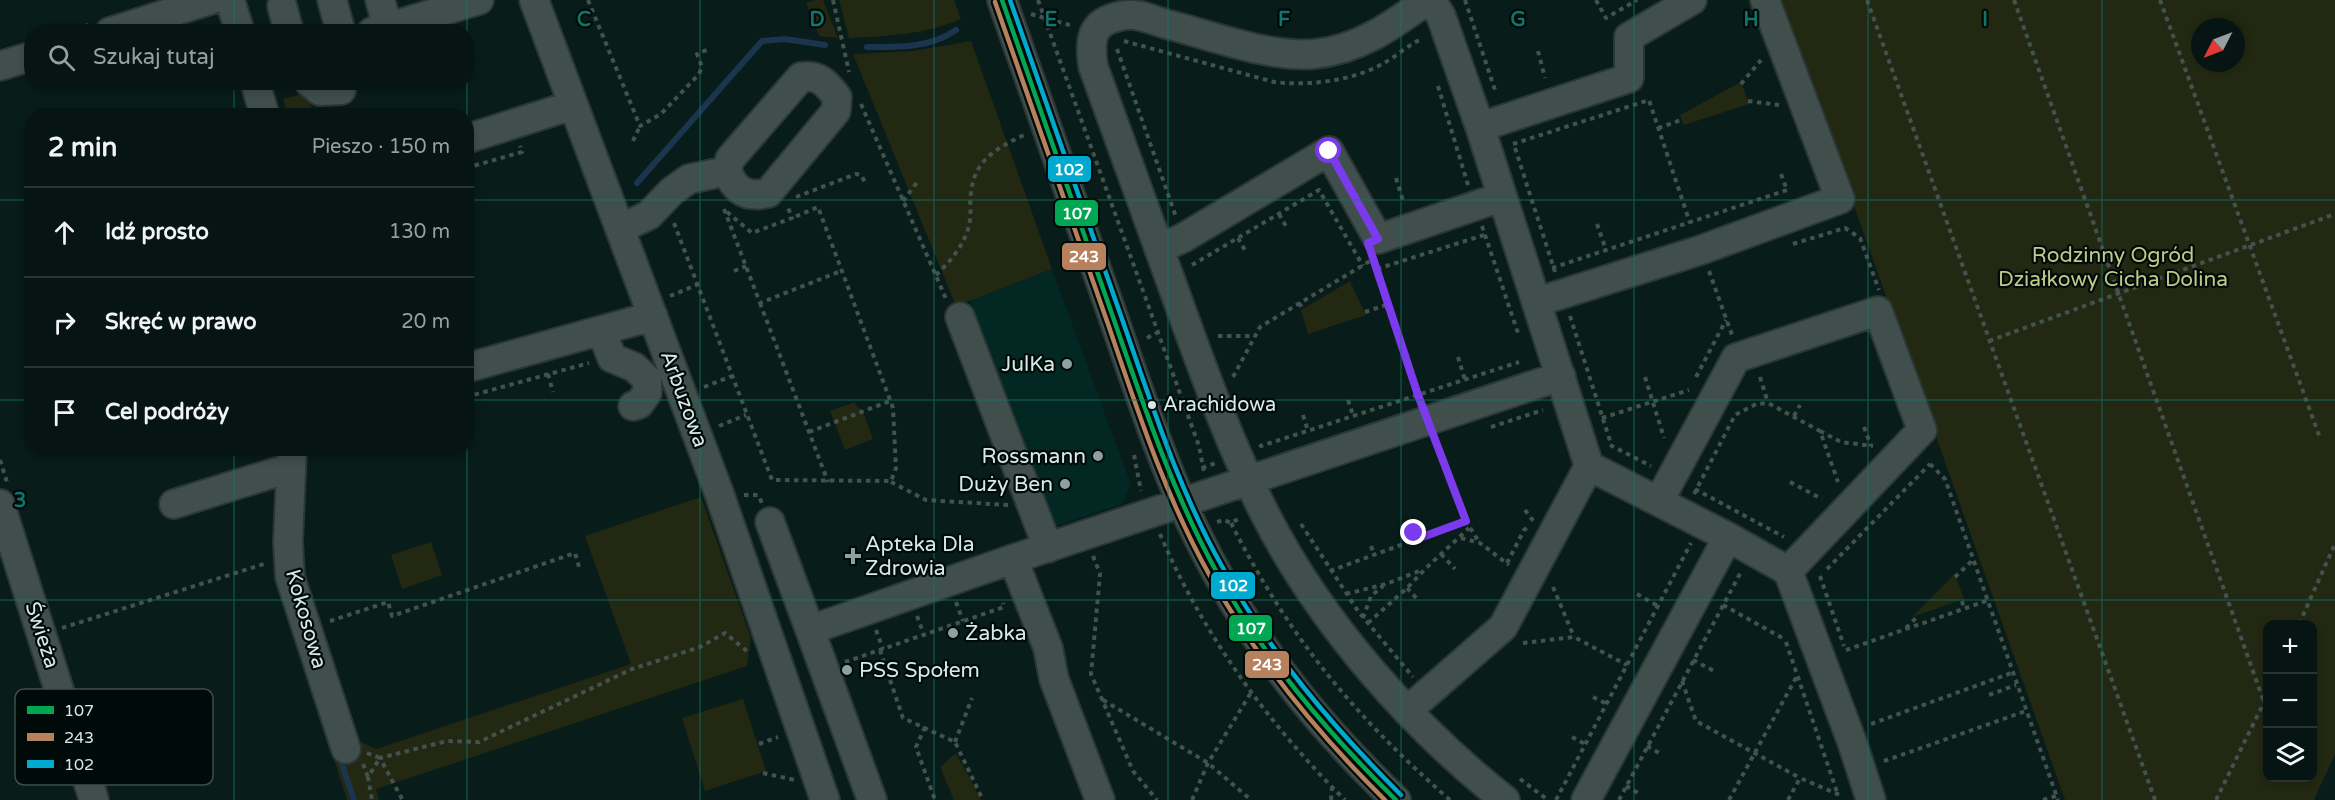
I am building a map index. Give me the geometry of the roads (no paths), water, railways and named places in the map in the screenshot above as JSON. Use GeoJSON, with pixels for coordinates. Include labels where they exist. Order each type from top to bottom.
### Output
{"type":"FeatureCollection","features":[{"type":"Feature","properties":{"kind":"street"},"geometry":{"type":"LineString","coordinates":[[135,24],[210,0]]}},
{"type":"Feature","properties":{"kind":"street"},"geometry":{"type":"LineString","coordinates":[[230,0],[238,24]]}},
{"type":"Feature","properties":{"kind":"street"},"geometry":{"type":"LineString","coordinates":[[332,0],[340,24]]}},
{"type":"Feature","properties":{"kind":"street"},"geometry":{"type":"LineString","coordinates":[[380,0],[380,24]]}},
{"type":"Feature","properties":{"kind":"street"},"geometry":{"type":"LineString","coordinates":[[393,24],[426,8],[480,0]]}},
{"type":"Feature","properties":{"kind":"street","name":"Arbuzowa"},"geometry":{"type":"LineString","coordinates":[[534,0],[620,229],[657,308],[825,800]]}},
{"type":"Feature","properties":{"kind":"street"},"geometry":{"type":"LineString","coordinates":[[1002,0],[1156,439],[1182,504],[1226,588],[1278,668],[1343,748],[1396,800]]}},
{"type":"Feature","properties":{"kind":"street"},"geometry":{"type":"LineString","coordinates":[[1505,800],[1451,754],[1407,711],[1344,635],[1293,563],[1248,481],[1234,450],[1171,243],[1093,66],[1090,46],[1093,33],[1100,25],[1129,14],[1239,43],[1312,54],[1349,47],[1386,30],[1429,0],[1442,16],[1499,121],[1488,202],[1498,230],[1545,284],[1548,380],[1589,466],[1752,550],[1795,564]]}},
{"type":"Feature","properties":{"kind":"street"},"geometry":{"type":"LineString","coordinates":[[1499,121],[1629,78],[1629,37],[1692,0]]}},
{"type":"Feature","properties":{"kind":"street"},"geometry":{"type":"LineString","coordinates":[[1545,284],[1707,260],[1840,199],[1765,0]]}},
{"type":"Feature","properties":{"kind":"street"},"geometry":{"type":"LineString","coordinates":[[0,66],[24,58]]}},
{"type":"Feature","properties":{"kind":"street"},"geometry":{"type":"LineString","coordinates":[[258,90],[263,108]]}},
{"type":"Feature","properties":{"kind":"street"},"geometry":{"type":"LineString","coordinates":[[319,90],[341,90]]}},
{"type":"Feature","properties":{"kind":"street"},"geometry":{"type":"LineString","coordinates":[[474,136],[573,105]]}},
{"type":"Feature","properties":{"kind":"street"},"geometry":{"type":"LineString","coordinates":[[1171,243],[1329,151],[1378,239],[1488,202]]}},
{"type":"Feature","properties":{"kind":"street"},"geometry":{"type":"LineString","coordinates":[[620,229],[649,215],[672,191],[689,179],[727,171]]}},
{"type":"Feature","properties":{"kind":"street"},"geometry":{"type":"LineString","coordinates":[[474,366],[602,332],[657,308]]}},
{"type":"Feature","properties":{"kind":"street"},"geometry":{"type":"LineString","coordinates":[[1682,513],[1736,358],[1878,311],[1922,430],[1795,564]]}},
{"type":"Feature","properties":{"kind":"street"},"geometry":{"type":"LineString","coordinates":[[960,317],[1048,548]]}},
{"type":"Feature","properties":{"kind":"street"},"geometry":{"type":"LineString","coordinates":[[602,332],[612,358],[644,373],[647,393],[639,404],[633,406]]}},
{"type":"Feature","properties":{"kind":"street"},"geometry":{"type":"LineString","coordinates":[[810,630],[1018,571],[1048,548],[1248,481],[1424,407],[1548,380]]}},
{"type":"Feature","properties":{"kind":"street"},"geometry":{"type":"LineString","coordinates":[[174,504],[277,472],[292,460]]}},
{"type":"Feature","properties":{"kind":"street","name":"Kokosowa"},"geometry":{"type":"LineString","coordinates":[[292,460],[290,577],[346,749]]}},
{"type":"Feature","properties":{"kind":"street"},"geometry":{"type":"LineString","coordinates":[[1407,711],[1503,627],[1589,466]]}},
{"type":"Feature","properties":{"kind":"street","name":"Świeża"},"geometry":{"type":"LineString","coordinates":[[0,504],[59,689]]}},
{"type":"Feature","properties":{"kind":"street"},"geometry":{"type":"LineString","coordinates":[[770,522],[810,630],[839,662],[872,800]]}},
{"type":"Feature","properties":{"kind":"street"},"geometry":{"type":"LineString","coordinates":[[1586,800],[1728,537]]}},
{"type":"Feature","properties":{"kind":"street"},"geometry":{"type":"LineString","coordinates":[[1795,564],[1852,742],[1858,799]]}},
{"type":"Feature","properties":{"kind":"street"},"geometry":{"type":"LineString","coordinates":[[1018,571],[1048,648],[1054,679],[1100,800]]}},
{"type":"Feature","properties":{"kind":"street","name":"Świeża"},"geometry":{"type":"LineString","coordinates":[[89,785],[94,800]]}},
{"type":"Feature","properties":{"kind":"waterway"},"geometry":{"type":"LineString","coordinates":[[867,47],[925,43],[956,30]]}},
{"type":"Feature","properties":{"kind":"waterway"},"geometry":{"type":"LineString","coordinates":[[637,183],[762,41],[785,39],[825,45]]}},
{"type":"Feature","properties":{"kind":"waterway"},"geometry":{"type":"LineString","coordinates":[[339,756],[354,800]]}},
{"type":"Feature","properties":{"kind":"place","name":"JulKa"},"geometry":{"type":"Point","coordinates":[1067,364]}},
{"type":"Feature","properties":{"kind":"place","name":"Arachidowa"},"geometry":{"type":"Point","coordinates":[1152,405]}},
{"type":"Feature","properties":{"kind":"place","name":"Rossmann"},"geometry":{"type":"Point","coordinates":[1098,456]}},
{"type":"Feature","properties":{"kind":"place","name":"Duży Ben"},"geometry":{"type":"Point","coordinates":[1065,484]}},
{"type":"Feature","properties":{"kind":"place","name":"Apteka Dla Zdrowia"},"geometry":{"type":"Point","coordinates":[853,556]}},
{"type":"Feature","properties":{"kind":"place","name":"Żabka"},"geometry":{"type":"Point","coordinates":[953,633]}},
{"type":"Feature","properties":{"kind":"place","name":"PSS Społem"},"geometry":{"type":"Point","coordinates":[847,670]}},
{"type":"Feature","properties":{"kind":"park label","name":"Rodzinny Ogród Działkowy Cicha Dolina"},"geometry":{"type":"Point","coordinates":[2113,267]}}]}
